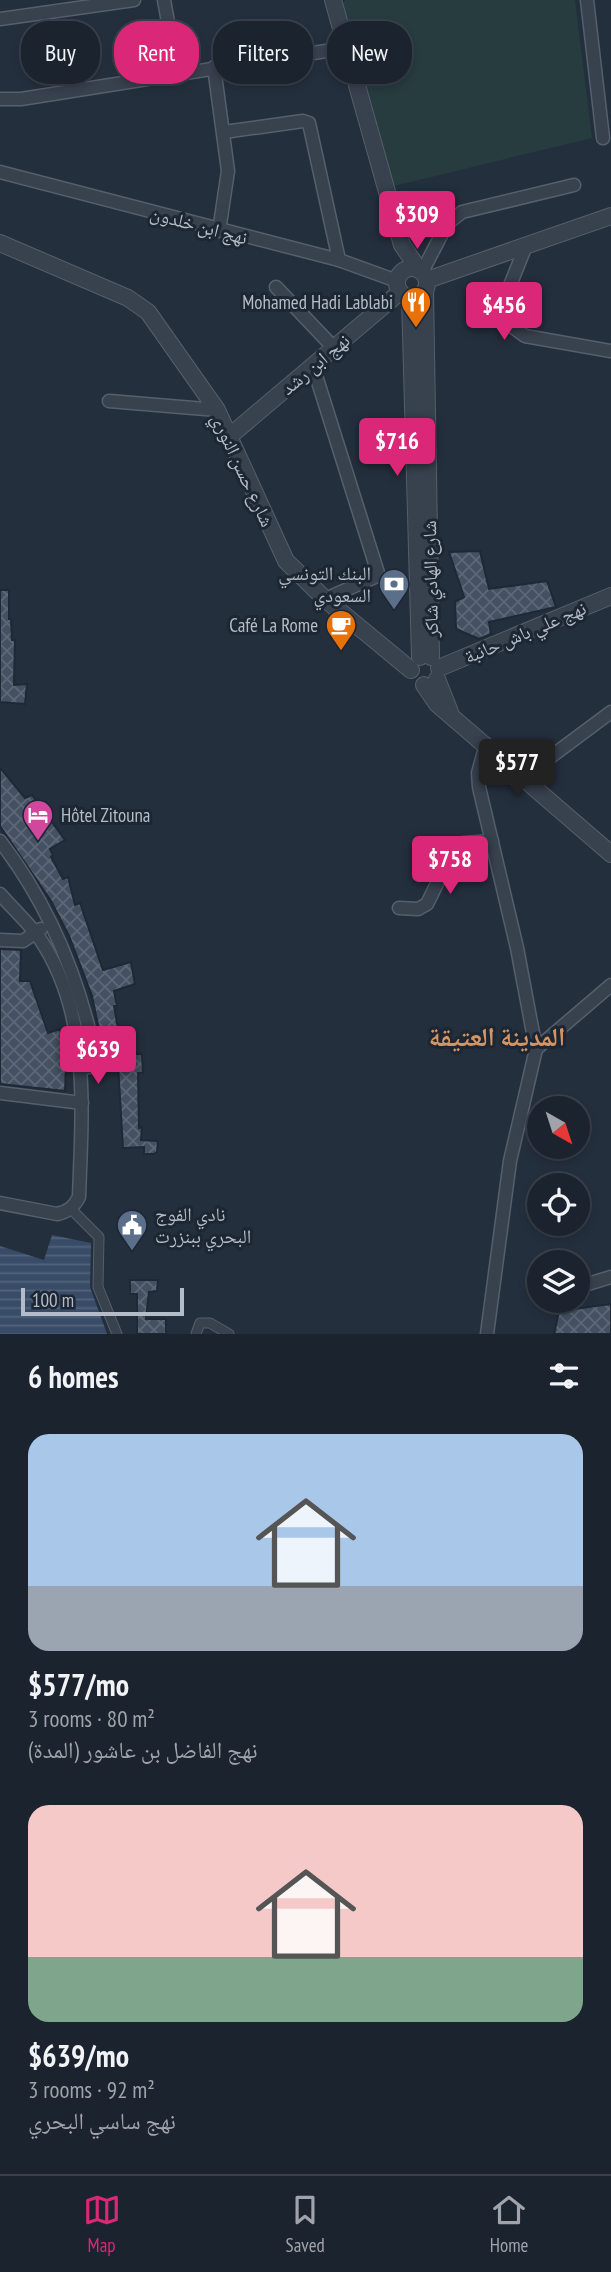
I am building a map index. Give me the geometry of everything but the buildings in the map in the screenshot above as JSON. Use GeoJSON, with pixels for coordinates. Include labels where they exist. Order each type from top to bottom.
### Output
{"type":"FeatureCollection","features":[{"type":"Feature","properties":{"kind":"street"},"geometry":{"type":"LineString","coordinates":[[0,19],[134,0]]}},
{"type":"Feature","properties":{"kind":"street"},"geometry":{"type":"LineString","coordinates":[[164,0],[168,21]]}},
{"type":"Feature","properties":{"kind":"street"},"geometry":{"type":"LineString","coordinates":[[333,0],[338,21]]}},
{"type":"Feature","properties":{"kind":"street"},"geometry":{"type":"LineString","coordinates":[[587,0],[603,138]]}},
{"type":"Feature","properties":{"kind":"street"},"geometry":{"type":"LineString","coordinates":[[0,99],[21,99],[114,83]]}},
{"type":"Feature","properties":{"kind":"street"},"geometry":{"type":"LineString","coordinates":[[217,84],[228,171],[219,231]]}},
{"type":"Feature","properties":{"kind":"street"},"geometry":{"type":"LineString","coordinates":[[355,84],[413,283]]}},
{"type":"Feature","properties":{"kind":"street"},"geometry":{"type":"LineString","coordinates":[[597,87],[611,86]]}},
{"type":"Feature","properties":{"kind":"street"},"geometry":{"type":"LineString","coordinates":[[224,132],[303,121],[309,124],[339,260]]}},
{"type":"Feature","properties":{"kind":"street","name":"نهج ابن خلدون"},"geometry":{"type":"LineString","coordinates":[[0,172],[339,260],[413,283]]}},
{"type":"Feature","properties":{"kind":"street"},"geometry":{"type":"LineString","coordinates":[[413,283],[433,246],[454,217],[574,185]]}},
{"type":"Feature","properties":{"kind":"street"},"geometry":{"type":"LineString","coordinates":[[413,283],[525,248],[611,216]]}},
{"type":"Feature","properties":{"kind":"street","name":"شارع حسن النوري"},"geometry":{"type":"LineString","coordinates":[[0,243],[139,304],[160,328],[217,411],[231,435],[279,549],[300,576],[325,599],[427,669],[437,704],[450,712],[521,779],[611,854]]}},
{"type":"Feature","properties":{"kind":"street"},"geometry":{"type":"LineString","coordinates":[[525,248],[505,298],[506,314],[514,328],[525,336],[611,351]]}},
{"type":"Feature","properties":{"kind":"street","name":"نهج ابن رشد"},"geometry":{"type":"LineString","coordinates":[[231,435],[413,283]]}},
{"type":"Feature","properties":{"kind":"street","name":"شارع الهادي شاكر"},"geometry":{"type":"LineString","coordinates":[[413,283],[427,669]]}},
{"type":"Feature","properties":{"kind":"street"},"geometry":{"type":"LineString","coordinates":[[276,287],[334,348]]}},
{"type":"Feature","properties":{"kind":"street"},"geometry":{"type":"LineString","coordinates":[[313,366],[378,573],[375,577],[325,599]]}},
{"type":"Feature","properties":{"kind":"street"},"geometry":{"type":"LineString","coordinates":[[109,401],[217,411]]}},
{"type":"Feature","properties":{"kind":"street","name":"نهج علي باش حانبة"},"geometry":{"type":"LineString","coordinates":[[427,669],[611,596]]}},
{"type":"Feature","properties":{"kind":"street"},"geometry":{"type":"LineString","coordinates":[[521,779],[611,712]]}},
{"type":"Feature","properties":{"kind":"street"},"geometry":{"type":"LineString","coordinates":[[486,744],[478,779],[517,948],[536,1049],[510,1161],[487,1334]]}},
{"type":"Feature","properties":{"kind":"street"},"geometry":{"type":"LineString","coordinates":[[0,841],[51,921],[74,973],[89,1024],[97,1065],[81,1069]]}},
{"type":"Feature","properties":{"kind":"street"},"geometry":{"type":"LineString","coordinates":[[399,908],[418,909],[427,904],[453,851],[459,845],[492,841]]}},
{"type":"Feature","properties":{"kind":"street"},"geometry":{"type":"LineString","coordinates":[[0,894],[35,933],[60,981],[75,1030],[81,1069],[82,1103],[79,1197],[70,1209],[57,1214],[0,1203]]}},
{"type":"Feature","properties":{"kind":"street"},"geometry":{"type":"LineString","coordinates":[[0,940],[23,941],[51,921]]}},
{"type":"Feature","properties":{"kind":"street"},"geometry":{"type":"LineString","coordinates":[[536,1049],[611,985]]}},
{"type":"Feature","properties":{"kind":"street"},"geometry":{"type":"LineString","coordinates":[[0,1093],[82,1103]]}},
{"type":"Feature","properties":{"kind":"street"},"geometry":{"type":"LineString","coordinates":[[70,1209],[99,1237],[98,1287],[117,1334]]}},
{"type":"Feature","properties":{"kind":"street"},"geometry":{"type":"LineString","coordinates":[[590,1283],[611,1277]]}},
{"type":"Feature","properties":{"kind":"street"},"geometry":{"type":"LineString","coordinates":[[196,1334],[200,1323],[211,1323],[229,1334]]}},
{"type":"Feature","properties":{"kind":"green space"},"geometry":{"type":"Polygon","coordinates":[[[345,0],[575,0],[592,138],[394,186],[364,84],[412,84],[412,21],[348,21],[343,4],[345,0]]]}},
{"type":"Feature","properties":{"kind":"water"},"geometry":{"type":"Polygon","coordinates":[[[52,1235],[91,1243],[90,1287],[107,1334],[0,1334],[0,1246],[44,1260],[52,1235]]]}},
{"type":"Feature","properties":{"kind":"place","name":"Mohamed Hadi Lablabi"},"geometry":{"type":"Point","coordinates":[416,329]}},
{"type":"Feature","properties":{"kind":"place","name":"البنك التونسي السعودي"},"geometry":{"type":"Point","coordinates":[394,611]}},
{"type":"Feature","properties":{"kind":"place","name":"Café La Rome"},"geometry":{"type":"Point","coordinates":[341,652]}},
{"type":"Feature","properties":{"kind":"place","name":"Hôtel Zitouna"},"geometry":{"type":"Point","coordinates":[38,842]}},
{"type":"Feature","properties":{"kind":"place","name":"نادي الفوج البحري ببنزرت"},"geometry":{"type":"Point","coordinates":[132,1252]}},
{"type":"Feature","properties":{"kind":"district","name":"المدينة العتيقة"},"geometry":{"type":"Point","coordinates":[497,1037]}}]}
